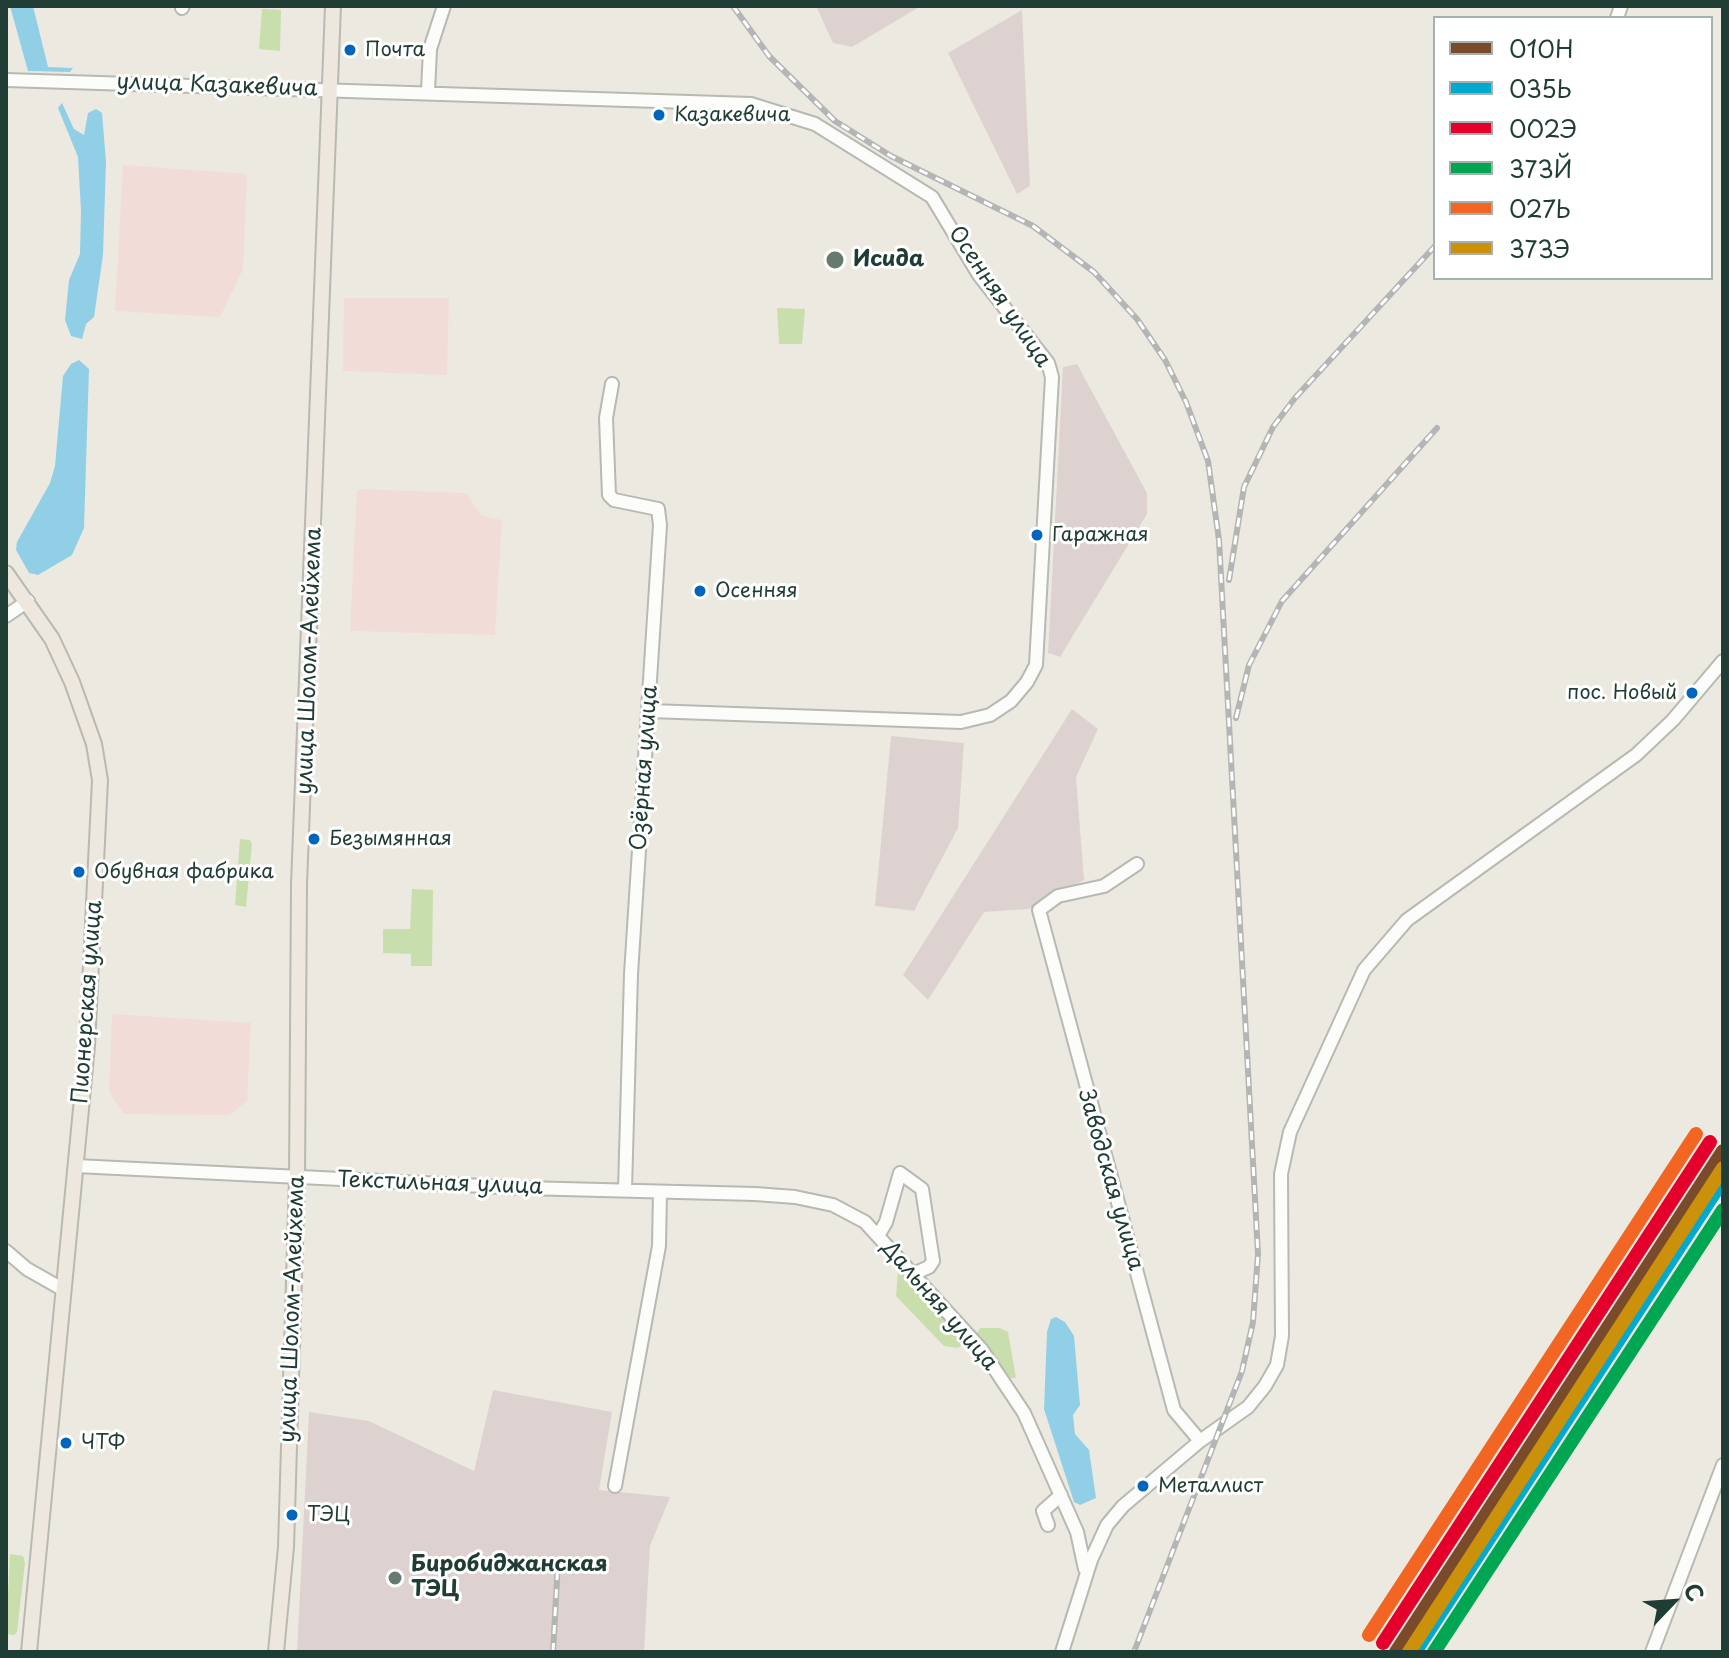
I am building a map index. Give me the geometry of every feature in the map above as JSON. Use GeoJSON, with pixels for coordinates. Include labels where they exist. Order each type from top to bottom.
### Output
{"type":"FeatureCollection","features":[{"type":"Feature","properties":{"kind":"main road","name":"улица Шолом-Алейхема"},"geometry":{"type":"LineString","coordinates":[[276,1652],[286,1547],[297,1178],[299,884],[333,6]]}},
{"type":"Feature","properties":{"kind":"main road","name":"Пионерская улица"},"geometry":{"type":"LineString","coordinates":[[6,573],[52,639],[83,708],[100,780],[92,960],[68,1290],[34,1647]]}},
{"type":"Feature","properties":{"kind":"street"},"geometry":{"type":"LineString","coordinates":[[428,91],[430,49],[444,6]]}},
{"type":"Feature","properties":{"kind":"street","name":"улица Казакевича"},"geometry":{"type":"LineString","coordinates":[[6,80],[144,83],[225,89],[428,91]]}},
{"type":"Feature","properties":{"kind":"street","name":"Осенняя улица"},"geometry":{"type":"LineString","coordinates":[[428,91],[584,100],[718,101],[751,104],[801,116],[917,184],[932,197],[979,275],[1048,363],[1052,377],[1036,665],[1011,701],[990,715],[961,722],[650,711]]}},
{"type":"Feature","properties":{"kind":"street","name":"Озёрная улица"},"geometry":{"type":"LineString","coordinates":[[612,384],[606,418],[609,495],[614,500],[658,509],[660,516],[631,974],[625,1190]]}},
{"type":"Feature","properties":{"kind":"street"},"geometry":{"type":"LineString","coordinates":[[6,616],[28,601]]}},
{"type":"Feature","properties":{"kind":"street"},"geometry":{"type":"LineString","coordinates":[[1077,1532],[1093,1534],[1107,1525],[1123,1506],[1200,1441],[1248,1407],[1277,1365],[1282,1336],[1281,1174],[1290,1132],[1364,970],[1407,920],[1636,755],[1673,720],[1723,661]]}},
{"type":"Feature","properties":{"kind":"street","name":"Заводская улица"},"geometry":{"type":"LineString","coordinates":[[1137,864],[1104,886],[1058,896],[1039,910],[1174,1410],[1200,1441]]}},
{"type":"Feature","properties":{"kind":"street","name":"Текстильная улица"},"geometry":{"type":"LineString","coordinates":[[76,1166],[660,1192]]}},
{"type":"Feature","properties":{"kind":"street"},"geometry":{"type":"LineString","coordinates":[[878,1236],[886,1222],[900,1173],[922,1189],[933,1261],[929,1267],[913,1274]]}},
{"type":"Feature","properties":{"kind":"street"},"geometry":{"type":"LineString","coordinates":[[615,1486],[659,1246],[660,1192]]}},
{"type":"Feature","properties":{"kind":"street","name":"Дальняя улица"},"geometry":{"type":"LineString","coordinates":[[660,1192],[795,1197],[833,1205],[865,1222],[982,1350],[1024,1413],[1077,1532],[1086,1562],[1082,1586]]}},
{"type":"Feature","properties":{"kind":"street"},"geometry":{"type":"LineString","coordinates":[[6,1251],[27,1269],[68,1290]]}},
{"type":"Feature","properties":{"kind":"street"},"geometry":{"type":"LineString","coordinates":[[1652,1652],[1723,1465]]}},
{"type":"Feature","properties":{"kind":"street"},"geometry":{"type":"LineString","coordinates":[[1048,1525],[1043,1511],[1061,1495]]}},
{"type":"Feature","properties":{"kind":"street"},"geometry":{"type":"LineString","coordinates":[[1062,1652],[1082,1586],[1107,1525]]}},
{"type":"Feature","properties":{"kind":"shaded area"},"geometry":{"type":"Polygon","coordinates":[[[816,6],[921,6],[852,47],[833,43],[816,6]]]}},
{"type":"Feature","properties":{"kind":"shaded area"},"geometry":{"type":"Polygon","coordinates":[[[1022,10],[1030,186],[1017,194],[948,53],[1022,10]]]}},
{"type":"Feature","properties":{"kind":"shaded area"},"geometry":{"type":"Polygon","coordinates":[[[123,165],[247,174],[243,269],[220,317],[115,311],[123,165]]]}},
{"type":"Feature","properties":{"kind":"shaded area"},"geometry":{"type":"Polygon","coordinates":[[[344,298],[449,298],[447,375],[343,371],[344,298]]]}},
{"type":"Feature","properties":{"kind":"shaded area"},"geometry":{"type":"Polygon","coordinates":[[[1077,364],[1147,493],[1147,514],[1060,657],[1048,653],[1063,367],[1077,364]]]}},
{"type":"Feature","properties":{"kind":"shaded area"},"geometry":{"type":"Polygon","coordinates":[[[357,489],[466,493],[482,516],[502,520],[495,635],[350,631],[357,489]]]}},
{"type":"Feature","properties":{"kind":"shaded area"},"geometry":{"type":"Polygon","coordinates":[[[1072,709],[1098,729],[1076,777],[1084,880],[1028,909],[984,912],[928,1000],[903,975],[1072,709]]]}},
{"type":"Feature","properties":{"kind":"shaded area"},"geometry":{"type":"Polygon","coordinates":[[[891,736],[964,743],[958,828],[914,911],[875,906],[891,736]]]}},
{"type":"Feature","properties":{"kind":"shaded area"},"geometry":{"type":"Polygon","coordinates":[[[112,1014],[251,1023],[247,1101],[229,1115],[124,1114],[109,1092],[112,1014]]]}},
{"type":"Feature","properties":{"kind":"shaded area","name":"Биробиджанская ТЭЦ"},"geometry":{"type":"Polygon","coordinates":[[[493,1390],[612,1412],[599,1490],[670,1497],[650,1546],[644,1652],[297,1652],[309,1412],[369,1421],[474,1471],[493,1390]]]}},
{"type":"Feature","properties":{"kind":"green space"},"geometry":{"type":"Polygon","coordinates":[[[262,9],[281,10],[280,51],[259,49],[262,9]]]}},
{"type":"Feature","properties":{"kind":"green space"},"geometry":{"type":"Polygon","coordinates":[[[777,308],[805,309],[802,344],[779,344],[777,308]]]}},
{"type":"Feature","properties":{"kind":"green space"},"geometry":{"type":"Polygon","coordinates":[[[240,839],[250,840],[252,844],[246,907],[235,905],[240,839]]]}},
{"type":"Feature","properties":{"kind":"green space"},"geometry":{"type":"Polygon","coordinates":[[[412,889],[433,890],[432,966],[411,966],[411,954],[383,953],[383,929],[410,929],[412,889]]]}},
{"type":"Feature","properties":{"kind":"green space"},"geometry":{"type":"Polygon","coordinates":[[[898,1272],[903,1273],[967,1340],[958,1348],[944,1346],[896,1296],[898,1272]]]}},
{"type":"Feature","properties":{"kind":"green space"},"geometry":{"type":"Polygon","coordinates":[[[980,1328],[1000,1328],[1008,1332],[1016,1378],[1010,1378],[976,1334],[980,1328]]]}},
{"type":"Feature","properties":{"kind":"green space"},"geometry":{"type":"Polygon","coordinates":[[[10,1554],[23,1556],[25,1563],[17,1632],[14,1635],[6,1634],[10,1554]]]}},
{"type":"Feature","properties":{"kind":"water"},"geometry":{"type":"Polygon","coordinates":[[[10,6],[33,6],[48,67],[73,68],[70,72],[28,71],[10,6]]]}},
{"type":"Feature","properties":{"kind":"water"},"geometry":{"type":"Polygon","coordinates":[[[62,103],[74,129],[84,135],[88,113],[96,109],[102,113],[106,162],[103,255],[94,317],[86,324],[82,339],[71,336],[65,320],[69,280],[80,254],[81,211],[78,157],[58,108],[62,103]]]}},
{"type":"Feature","properties":{"kind":"water"},"geometry":{"type":"Polygon","coordinates":[[[79,360],[89,369],[84,528],[72,555],[38,575],[29,573],[16,550],[17,542],[50,483],[55,466],[63,376],[71,364],[79,360]]]}},
{"type":"Feature","properties":{"kind":"water"},"geometry":{"type":"Polygon","coordinates":[[[1056,1317],[1065,1322],[1074,1336],[1080,1405],[1073,1415],[1075,1434],[1089,1450],[1096,1498],[1080,1505],[1074,1502],[1044,1409],[1047,1332],[1051,1319],[1056,1317]]]}},
{"type":"Feature","properties":{"kind":"railway"},"geometry":{"type":"LineString","coordinates":[[733,6],[769,56],[835,121],[891,156],[1033,226],[1094,272],[1137,319],[1165,360],[1186,402],[1208,461],[1219,540],[1258,1254],[1253,1322],[1242,1371],[1134,1652]]}},
{"type":"Feature","properties":{"kind":"railway"},"geometry":{"type":"LineString","coordinates":[[1229,580],[1244,487],[1273,427],[1295,398],[1433,248]]}},
{"type":"Feature","properties":{"kind":"railway"},"geometry":{"type":"LineString","coordinates":[[1236,718],[1249,665],[1282,601],[1437,428]]}},
{"type":"Feature","properties":{"kind":"railway"},"geometry":{"type":"LineString","coordinates":[[553,1652],[558,1561]]}},
{"type":"Feature","properties":{"kind":"transit line","name":"027Ь"},"geometry":{"type":"LineString","coordinates":[[1369,1635],[1696,1134]]}},
{"type":"Feature","properties":{"kind":"transit line","name":"002Э"},"geometry":{"type":"LineString","coordinates":[[1383,1643],[1710,1142]]}},
{"type":"Feature","properties":{"kind":"transit line","name":"010Н"},"geometry":{"type":"LineString","coordinates":[[1396,1652],[1723,1151]]}},
{"type":"Feature","properties":{"kind":"transit line","name":"373Э"},"geometry":{"type":"LineString","coordinates":[[1409,1652],[1723,1168]]}},
{"type":"Feature","properties":{"kind":"transit line","name":"035Ь"},"geometry":{"type":"LineString","coordinates":[[1415,1652],[1723,1180]]}},
{"type":"Feature","properties":{"kind":"transit line","name":"373Й"},"geometry":{"type":"LineString","coordinates":[[1434,1652],[1723,1210]]}},
{"type":"Feature","properties":{"kind":"place","name":"Почта"},"geometry":{"type":"Point","coordinates":[350,50]}},
{"type":"Feature","properties":{"kind":"place","name":"Казакевича"},"geometry":{"type":"Point","coordinates":[659,115]}},
{"type":"Feature","properties":{"kind":"place","name":"Исида"},"geometry":{"type":"Point","coordinates":[835,260]}},
{"type":"Feature","properties":{"kind":"place","name":"Гаражная"},"geometry":{"type":"Point","coordinates":[1037,535]}},
{"type":"Feature","properties":{"kind":"place","name":"Осенняя"},"geometry":{"type":"Point","coordinates":[700,591]}},
{"type":"Feature","properties":{"kind":"place","name":"пос. Новый"},"geometry":{"type":"Point","coordinates":[1692,693]}},
{"type":"Feature","properties":{"kind":"place","name":"Безымянная"},"geometry":{"type":"Point","coordinates":[314,839]}},
{"type":"Feature","properties":{"kind":"place","name":"Обувная фабрика"},"geometry":{"type":"Point","coordinates":[79,872]}},
{"type":"Feature","properties":{"kind":"place","name":"ЧТФ"},"geometry":{"type":"Point","coordinates":[66,1443]}},
{"type":"Feature","properties":{"kind":"place","name":"Металлист"},"geometry":{"type":"Point","coordinates":[1143,1486]}},
{"type":"Feature","properties":{"kind":"place","name":"ТЭЦ"},"geometry":{"type":"Point","coordinates":[292,1515]}},
{"type":"Feature","properties":{"kind":"place","name":"Биробиджанская ТЭЦ"},"geometry":{"type":"Point","coordinates":[395,1578]}}]}
